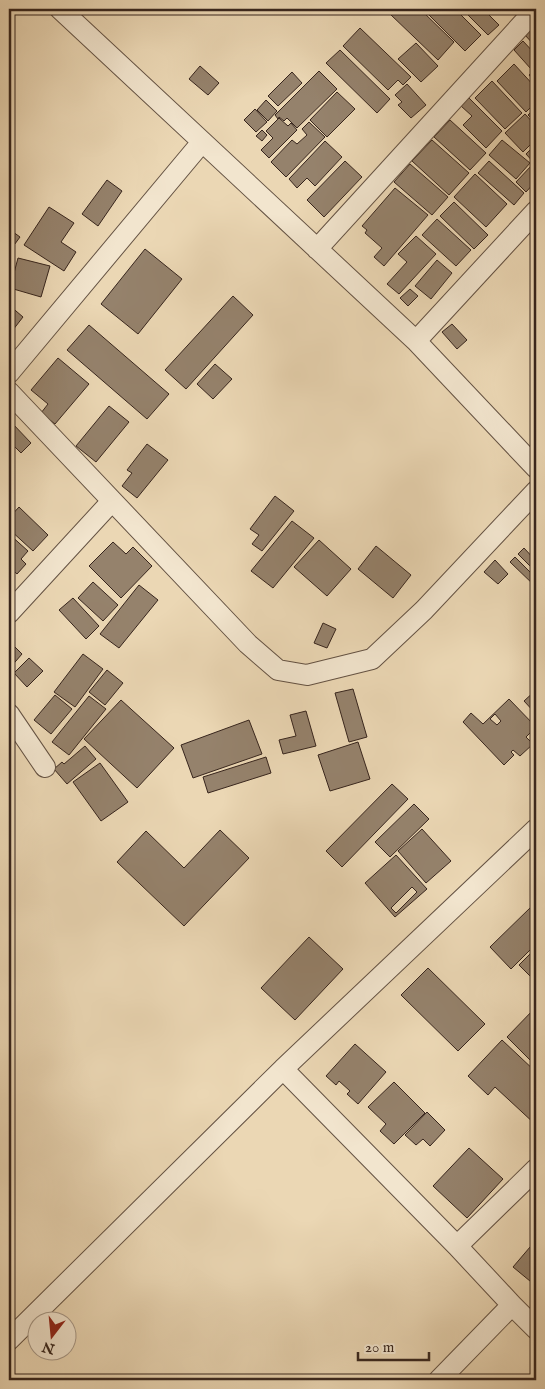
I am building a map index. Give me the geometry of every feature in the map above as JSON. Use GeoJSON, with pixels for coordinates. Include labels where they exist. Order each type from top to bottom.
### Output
{"type":"FeatureCollection","features":[{"type":"Feature","properties":{"kind":"street"},"geometry":{"type":"LineString","coordinates":[[60,9],[416,341],[536,468]]}},
{"type":"Feature","properties":{"kind":"street"},"geometry":{"type":"LineString","coordinates":[[316,249],[536,9]]}},
{"type":"Feature","properties":{"kind":"street"},"geometry":{"type":"LineString","coordinates":[[9,373],[202,142]]}},
{"type":"Feature","properties":{"kind":"street"},"geometry":{"type":"LineString","coordinates":[[416,341],[536,211]]}},
{"type":"Feature","properties":{"kind":"street"},"geometry":{"type":"LineString","coordinates":[[9,392],[248,644],[278,670],[307,675],[372,659],[424,610],[536,491]]}},
{"type":"Feature","properties":{"kind":"street"},"geometry":{"type":"LineString","coordinates":[[9,613],[112,501]]}},
{"type":"Feature","properties":{"kind":"street"},"geometry":{"type":"LineString","coordinates":[[9,714],[44,767]]}},
{"type":"Feature","properties":{"kind":"street"},"geometry":{"type":"LineString","coordinates":[[9,1340],[283,1069],[536,829]]}},
{"type":"Feature","properties":{"kind":"street"},"geometry":{"type":"LineString","coordinates":[[283,1069],[536,1329]]}},
{"type":"Feature","properties":{"kind":"street"},"geometry":{"type":"LineString","coordinates":[[457,1246],[536,1170]]}},
{"type":"Feature","properties":{"kind":"street"},"geometry":{"type":"LineString","coordinates":[[439,1380],[512,1305]]}},
{"type":"Feature","properties":{"kind":"building"},"geometry":{"type":"Polygon","coordinates":[[[395,9],[420,9],[454,42],[438,60],[390,14],[395,9]]]}},
{"type":"Feature","properties":{"kind":"building"},"geometry":{"type":"Polygon","coordinates":[[[423,9],[455,9],[481,35],[465,51],[423,9]]]}},
{"type":"Feature","properties":{"kind":"building"},"geometry":{"type":"Polygon","coordinates":[[[462,9],[483,9],[499,25],[488,35],[462,9]]]}},
{"type":"Feature","properties":{"kind":"building"},"geometry":{"type":"Polygon","coordinates":[[[536,22],[536,47],[524,34],[536,22]]]}},
{"type":"Feature","properties":{"kind":"building"},"geometry":{"type":"Polygon","coordinates":[[[360,28],[411,77],[403,85],[398,80],[388,90],[343,46],[360,28]]]}},
{"type":"Feature","properties":{"kind":"building"},"geometry":{"type":"Polygon","coordinates":[[[523,41],[536,55],[536,64],[531,69],[514,50],[523,41]]]}},
{"type":"Feature","properties":{"kind":"building"},"geometry":{"type":"Polygon","coordinates":[[[416,43],[438,66],[421,82],[398,59],[416,43]]]}},
{"type":"Feature","properties":{"kind":"building"},"geometry":{"type":"Polygon","coordinates":[[[340,50],[390,99],[377,113],[326,63],[340,50]]]}},
{"type":"Feature","properties":{"kind":"building"},"geometry":{"type":"Polygon","coordinates":[[[514,64],[536,88],[536,102],[526,112],[497,81],[514,64]]]}},
{"type":"Feature","properties":{"kind":"building"},"geometry":{"type":"Polygon","coordinates":[[[200,66],[219,83],[208,95],[189,79],[200,66]]]}},
{"type":"Feature","properties":{"kind":"building"},"geometry":{"type":"Polygon","coordinates":[[[536,68],[536,83],[529,75],[536,68]]]}},
{"type":"Feature","properties":{"kind":"building"},"geometry":{"type":"Polygon","coordinates":[[[319,71],[337,89],[297,128],[287,118],[284,121],[279,117],[278,119],[275,115],[319,71]]]}},
{"type":"Feature","properties":{"kind":"building"},"geometry":{"type":"Polygon","coordinates":[[[292,72],[302,83],[278,106],[268,96],[292,72]]]}},
{"type":"Feature","properties":{"kind":"building"},"geometry":{"type":"Polygon","coordinates":[[[492,81],[522,113],[505,129],[475,98],[492,81]]]}},
{"type":"Feature","properties":{"kind":"building"},"geometry":{"type":"Polygon","coordinates":[[[407,84],[426,105],[411,118],[398,105],[402,102],[395,95],[407,84]]]}},
{"type":"Feature","properties":{"kind":"building"},"geometry":{"type":"Polygon","coordinates":[[[337,92],[355,109],[327,137],[310,120],[337,92]]]}},
{"type":"Feature","properties":{"kind":"building"},"geometry":{"type":"Polygon","coordinates":[[[469,98],[502,131],[486,148],[463,125],[472,116],[461,106],[469,98]]]}},
{"type":"Feature","properties":{"kind":"building"},"geometry":{"type":"Polygon","coordinates":[[[266,100],[277,111],[268,121],[257,110],[266,100]]]}},
{"type":"Feature","properties":{"kind":"building"},"geometry":{"type":"Polygon","coordinates":[[[536,107],[536,123],[528,115],[536,107]]]}},
{"type":"Feature","properties":{"kind":"building"},"geometry":{"type":"Polygon","coordinates":[[[255,109],[267,122],[256,132],[244,120],[255,109]]]}},
{"type":"Feature","properties":{"kind":"building"},"geometry":{"type":"Polygon","coordinates":[[[525,114],[536,126],[536,139],[523,152],[505,133],[525,114]]]}},
{"type":"Feature","properties":{"kind":"building"},"geometry":{"type":"Polygon","coordinates":[[[279,118],[288,126],[291,123],[297,130],[269,158],[261,150],[273,138],[266,131],[279,118]]]}},
{"type":"Feature","properties":{"kind":"building"},"geometry":{"type":"Polygon","coordinates":[[[450,120],[486,153],[470,170],[434,137],[450,120]]]}},
{"type":"Feature","properties":{"kind":"building"},"geometry":{"type":"Polygon","coordinates":[[[309,122],[325,137],[286,177],[271,162],[292,140],[297,144],[307,135],[302,129],[309,122]]]}},
{"type":"Feature","properties":{"kind":"building"},"geometry":{"type":"Polygon","coordinates":[[[262,130],[267,135],[262,141],[256,136],[262,130]]]}},
{"type":"Feature","properties":{"kind":"building"},"geometry":{"type":"Polygon","coordinates":[[[432,140],[469,173],[449,195],[412,161],[432,140]]]}},
{"type":"Feature","properties":{"kind":"building"},"geometry":{"type":"Polygon","coordinates":[[[502,140],[530,163],[516,179],[489,155],[502,140]]]}},
{"type":"Feature","properties":{"kind":"building"},"geometry":{"type":"Polygon","coordinates":[[[325,141],[342,157],[315,186],[307,178],[297,188],[289,179],[325,141]]]}},
{"type":"Feature","properties":{"kind":"building"},"geometry":{"type":"Polygon","coordinates":[[[536,144],[536,165],[526,154],[536,144]]]}},
{"type":"Feature","properties":{"kind":"building"},"geometry":{"type":"Polygon","coordinates":[[[345,161],[362,177],[324,217],[307,200],[345,161]]]}},
{"type":"Feature","properties":{"kind":"building"},"geometry":{"type":"Polygon","coordinates":[[[489,161],[524,193],[514,205],[478,173],[489,161]]]}},
{"type":"Feature","properties":{"kind":"building"},"geometry":{"type":"Polygon","coordinates":[[[410,164],[448,197],[432,215],[394,182],[410,164]]]}},
{"type":"Feature","properties":{"kind":"building"},"geometry":{"type":"Polygon","coordinates":[[[532,165],[536,169],[536,181],[526,192],[516,182],[532,165]]]}},
{"type":"Feature","properties":{"kind":"building"},"geometry":{"type":"Polygon","coordinates":[[[475,174],[507,204],[486,227],[454,197],[475,174]]]}},
{"type":"Feature","properties":{"kind":"building"},"geometry":{"type":"Polygon","coordinates":[[[107,180],[122,191],[98,226],[82,214],[107,180]]]}},
{"type":"Feature","properties":{"kind":"building"},"geometry":{"type":"Polygon","coordinates":[[[395,188],[428,215],[384,266],[374,257],[382,248],[365,233],[367,230],[362,226],[395,188]]]}},
{"type":"Feature","properties":{"kind":"building"},"geometry":{"type":"Polygon","coordinates":[[[454,202],[488,235],[474,249],[440,216],[454,202]]]}},
{"type":"Feature","properties":{"kind":"building"},"geometry":{"type":"Polygon","coordinates":[[[49,207],[74,223],[61,242],[76,252],[64,271],[24,245],[49,207]]]}},
{"type":"Feature","properties":{"kind":"building"},"geometry":{"type":"Polygon","coordinates":[[[437,219],[471,250],[456,266],[422,235],[437,219]]]}},
{"type":"Feature","properties":{"kind":"building"},"geometry":{"type":"Polygon","coordinates":[[[9,229],[20,237],[9,252],[9,229]]]}},
{"type":"Feature","properties":{"kind":"building"},"geometry":{"type":"Polygon","coordinates":[[[416,236],[436,254],[399,294],[387,284],[407,262],[398,254],[416,236]]]}},
{"type":"Feature","properties":{"kind":"building"},"geometry":{"type":"Polygon","coordinates":[[[145,249],[182,279],[138,334],[101,304],[145,249]]]}},
{"type":"Feature","properties":{"kind":"building"},"geometry":{"type":"Polygon","coordinates":[[[18,258],[50,266],[41,297],[10,288],[18,258]]]}},
{"type":"Feature","properties":{"kind":"building"},"geometry":{"type":"Polygon","coordinates":[[[437,260],[452,273],[431,299],[415,286],[437,260]]]}},
{"type":"Feature","properties":{"kind":"building"},"geometry":{"type":"Polygon","coordinates":[[[410,289],[418,296],[408,306],[400,298],[410,289]]]}},
{"type":"Feature","properties":{"kind":"building"},"geometry":{"type":"Polygon","coordinates":[[[233,296],[253,315],[186,389],[165,370],[233,296]]]}},
{"type":"Feature","properties":{"kind":"building"},"geometry":{"type":"Polygon","coordinates":[[[9,305],[23,317],[9,335],[9,305]]]}},
{"type":"Feature","properties":{"kind":"building"},"geometry":{"type":"Polygon","coordinates":[[[452,324],[467,340],[457,349],[442,332],[452,324]]]}},
{"type":"Feature","properties":{"kind":"building"},"geometry":{"type":"Polygon","coordinates":[[[89,325],[169,394],[147,419],[67,350],[89,325]]]}},
{"type":"Feature","properties":{"kind":"building"},"geometry":{"type":"Polygon","coordinates":[[[58,358],[89,384],[55,424],[41,413],[48,404],[31,390],[58,358]]]}},
{"type":"Feature","properties":{"kind":"building"},"geometry":{"type":"Polygon","coordinates":[[[215,364],[232,379],[213,399],[197,384],[215,364]]]}},
{"type":"Feature","properties":{"kind":"building"},"geometry":{"type":"Polygon","coordinates":[[[109,406],[129,422],[96,462],[76,446],[109,406]]]}},
{"type":"Feature","properties":{"kind":"building"},"geometry":{"type":"Polygon","coordinates":[[[12,423],[31,443],[21,453],[9,441],[9,426],[12,423]]]}},
{"type":"Feature","properties":{"kind":"building"},"geometry":{"type":"Polygon","coordinates":[[[147,444],[168,460],[137,498],[122,486],[132,473],[127,470],[147,444]]]}},
{"type":"Feature","properties":{"kind":"building"},"geometry":{"type":"Polygon","coordinates":[[[275,496],[294,511],[262,551],[252,544],[259,535],[250,529],[275,496]]]}},
{"type":"Feature","properties":{"kind":"building"},"geometry":{"type":"Polygon","coordinates":[[[19,507],[48,535],[33,551],[9,529],[9,518],[19,507]]]}},
{"type":"Feature","properties":{"kind":"building"},"geometry":{"type":"Polygon","coordinates":[[[292,521],[314,538],[273,588],[251,571],[292,521]]]}},
{"type":"Feature","properties":{"kind":"building"},"geometry":{"type":"Polygon","coordinates":[[[9,534],[28,551],[21,559],[26,564],[17,574],[9,567],[9,534]]]}},
{"type":"Feature","properties":{"kind":"building"},"geometry":{"type":"Polygon","coordinates":[[[319,540],[351,569],[327,596],[294,567],[319,540]]]}},
{"type":"Feature","properties":{"kind":"building"},"geometry":{"type":"Polygon","coordinates":[[[113,542],[126,554],[133,547],[152,566],[121,598],[89,566],[113,542]]]}},
{"type":"Feature","properties":{"kind":"building"},"geometry":{"type":"Polygon","coordinates":[[[376,546],[411,575],[393,598],[358,569],[376,546]]]}},
{"type":"Feature","properties":{"kind":"building"},"geometry":{"type":"Polygon","coordinates":[[[524,548],[536,561],[536,572],[518,554],[524,548]]]}},
{"type":"Feature","properties":{"kind":"building"},"geometry":{"type":"Polygon","coordinates":[[[515,557],[536,578],[536,587],[510,562],[515,557]]]}},
{"type":"Feature","properties":{"kind":"building"},"geometry":{"type":"Polygon","coordinates":[[[495,560],[508,574],[498,584],[484,572],[495,560]]]}},
{"type":"Feature","properties":{"kind":"building"},"geometry":{"type":"Polygon","coordinates":[[[93,582],[118,605],[103,621],[78,598],[93,582]]]}},
{"type":"Feature","properties":{"kind":"building"},"geometry":{"type":"Polygon","coordinates":[[[139,585],[158,600],[119,648],[100,634],[139,585]]]}},
{"type":"Feature","properties":{"kind":"building"},"geometry":{"type":"Polygon","coordinates":[[[73,598],[99,626],[86,639],[59,610],[73,598]]]}},
{"type":"Feature","properties":{"kind":"building"},"geometry":{"type":"Polygon","coordinates":[[[323,623],[336,629],[327,648],[314,643],[323,623]]]}},
{"type":"Feature","properties":{"kind":"building"},"geometry":{"type":"Polygon","coordinates":[[[12,644],[22,654],[9,669],[9,647],[12,644]]]}},
{"type":"Feature","properties":{"kind":"building"},"geometry":{"type":"Polygon","coordinates":[[[83,654],[103,669],[75,707],[54,692],[83,654]]]}},
{"type":"Feature","properties":{"kind":"building"},"geometry":{"type":"Polygon","coordinates":[[[29,658],[43,671],[27,687],[14,673],[29,658]]]}},
{"type":"Feature","properties":{"kind":"building"},"geometry":{"type":"Polygon","coordinates":[[[107,670],[123,683],[105,705],[89,692],[107,670]]]}},
{"type":"Feature","properties":{"kind":"building"},"geometry":{"type":"Polygon","coordinates":[[[353,689],[367,737],[349,742],[335,693],[353,689]]]}},
{"type":"Feature","properties":{"kind":"building"},"geometry":{"type":"Polygon","coordinates":[[[536,690],[536,714],[524,701],[536,690]]]}},
{"type":"Feature","properties":{"kind":"building"},"geometry":{"type":"Polygon","coordinates":[[[55,695],[72,709],[51,734],[34,720],[55,695]]]}},
{"type":"Feature","properties":{"kind":"building"},"geometry":{"type":"Polygon","coordinates":[[[89,696],[106,709],[69,755],[52,742],[89,696]]]}},
{"type":"Feature","properties":{"kind":"building"},"geometry":{"type":"Polygon","coordinates":[[[509,699],[536,727],[526,737],[533,744],[520,756],[513,750],[511,752],[514,755],[504,765],[463,722],[471,713],[483,724],[509,699]],[[495,714],[490,719],[497,725],[501,721],[495,714]]]}},
{"type":"Feature","properties":{"kind":"building"},"geometry":{"type":"Polygon","coordinates":[[[121,700],[174,748],[137,788],[84,739],[121,700]]]}},
{"type":"Feature","properties":{"kind":"building"},"geometry":{"type":"Polygon","coordinates":[[[306,711],[316,746],[283,754],[279,740],[296,736],[290,715],[306,711]]]}},
{"type":"Feature","properties":{"kind":"building"},"geometry":{"type":"Polygon","coordinates":[[[249,720],[262,754],[193,778],[181,745],[249,720]]]}},
{"type":"Feature","properties":{"kind":"building"},"geometry":{"type":"Polygon","coordinates":[[[358,742],[370,779],[330,791],[318,755],[358,742]]]}},
{"type":"Feature","properties":{"kind":"building"},"geometry":{"type":"Polygon","coordinates":[[[85,746],[96,759],[67,784],[54,769],[62,762],[64,764],[85,746]]]}},
{"type":"Feature","properties":{"kind":"building"},"geometry":{"type":"Polygon","coordinates":[[[266,757],[271,773],[208,793],[203,777],[266,757]]]}},
{"type":"Feature","properties":{"kind":"building"},"geometry":{"type":"Polygon","coordinates":[[[100,763],[128,802],[101,821],[73,782],[100,763]]]}},
{"type":"Feature","properties":{"kind":"building"},"geometry":{"type":"Polygon","coordinates":[[[392,784],[408,799],[342,867],[326,851],[392,784]]]}},
{"type":"Feature","properties":{"kind":"building"},"geometry":{"type":"Polygon","coordinates":[[[414,804],[429,819],[390,857],[375,842],[414,804]]]}},
{"type":"Feature","properties":{"kind":"building"},"geometry":{"type":"Polygon","coordinates":[[[422,829],[451,861],[426,883],[398,851],[422,829]]]}},
{"type":"Feature","properties":{"kind":"building"},"geometry":{"type":"Polygon","coordinates":[[[220,830],[249,858],[184,926],[117,862],[146,831],[184,868],[220,830]]]}},
{"type":"Feature","properties":{"kind":"building"},"geometry":{"type":"Polygon","coordinates":[[[396,855],[427,889],[395,917],[365,883],[396,855]],[[412,887],[391,908],[396,913],[417,892],[412,887]]]}},
{"type":"Feature","properties":{"kind":"building"},"geometry":{"type":"Polygon","coordinates":[[[531,907],[536,912],[536,944],[511,969],[490,947],[531,907]]]}},
{"type":"Feature","properties":{"kind":"building"},"geometry":{"type":"Polygon","coordinates":[[[309,937],[343,969],[295,1020],[261,988],[309,937]]]}},
{"type":"Feature","properties":{"kind":"building"},"geometry":{"type":"Polygon","coordinates":[[[536,948],[536,982],[519,965],[536,948]]]}},
{"type":"Feature","properties":{"kind":"building"},"geometry":{"type":"Polygon","coordinates":[[[428,968],[485,1024],[458,1051],[401,995],[428,968]]]}},
{"type":"Feature","properties":{"kind":"building"},"geometry":{"type":"Polygon","coordinates":[[[536,1007],[536,1060],[533,1063],[507,1037],[536,1007]]]}},
{"type":"Feature","properties":{"kind":"building"},"geometry":{"type":"Polygon","coordinates":[[[502,1040],[536,1072],[536,1125],[495,1087],[488,1095],[468,1076],[502,1040]]]}},
{"type":"Feature","properties":{"kind":"building"},"geometry":{"type":"Polygon","coordinates":[[[355,1044],[386,1072],[358,1104],[347,1094],[350,1091],[339,1081],[336,1085],[326,1076],[355,1044]]]}},
{"type":"Feature","properties":{"kind":"building"},"geometry":{"type":"Polygon","coordinates":[[[394,1082],[425,1113],[394,1144],[380,1131],[386,1124],[368,1107],[394,1082]]]}},
{"type":"Feature","properties":{"kind":"building"},"geometry":{"type":"Polygon","coordinates":[[[427,1112],[445,1130],[430,1146],[423,1139],[416,1145],[405,1135],[427,1112]]]}},
{"type":"Feature","properties":{"kind":"building"},"geometry":{"type":"Polygon","coordinates":[[[469,1148],[503,1179],[467,1218],[433,1186],[469,1148]]]}},
{"type":"Feature","properties":{"kind":"building"},"geometry":{"type":"Polygon","coordinates":[[[536,1240],[536,1286],[513,1267],[536,1240]]]}}]}
